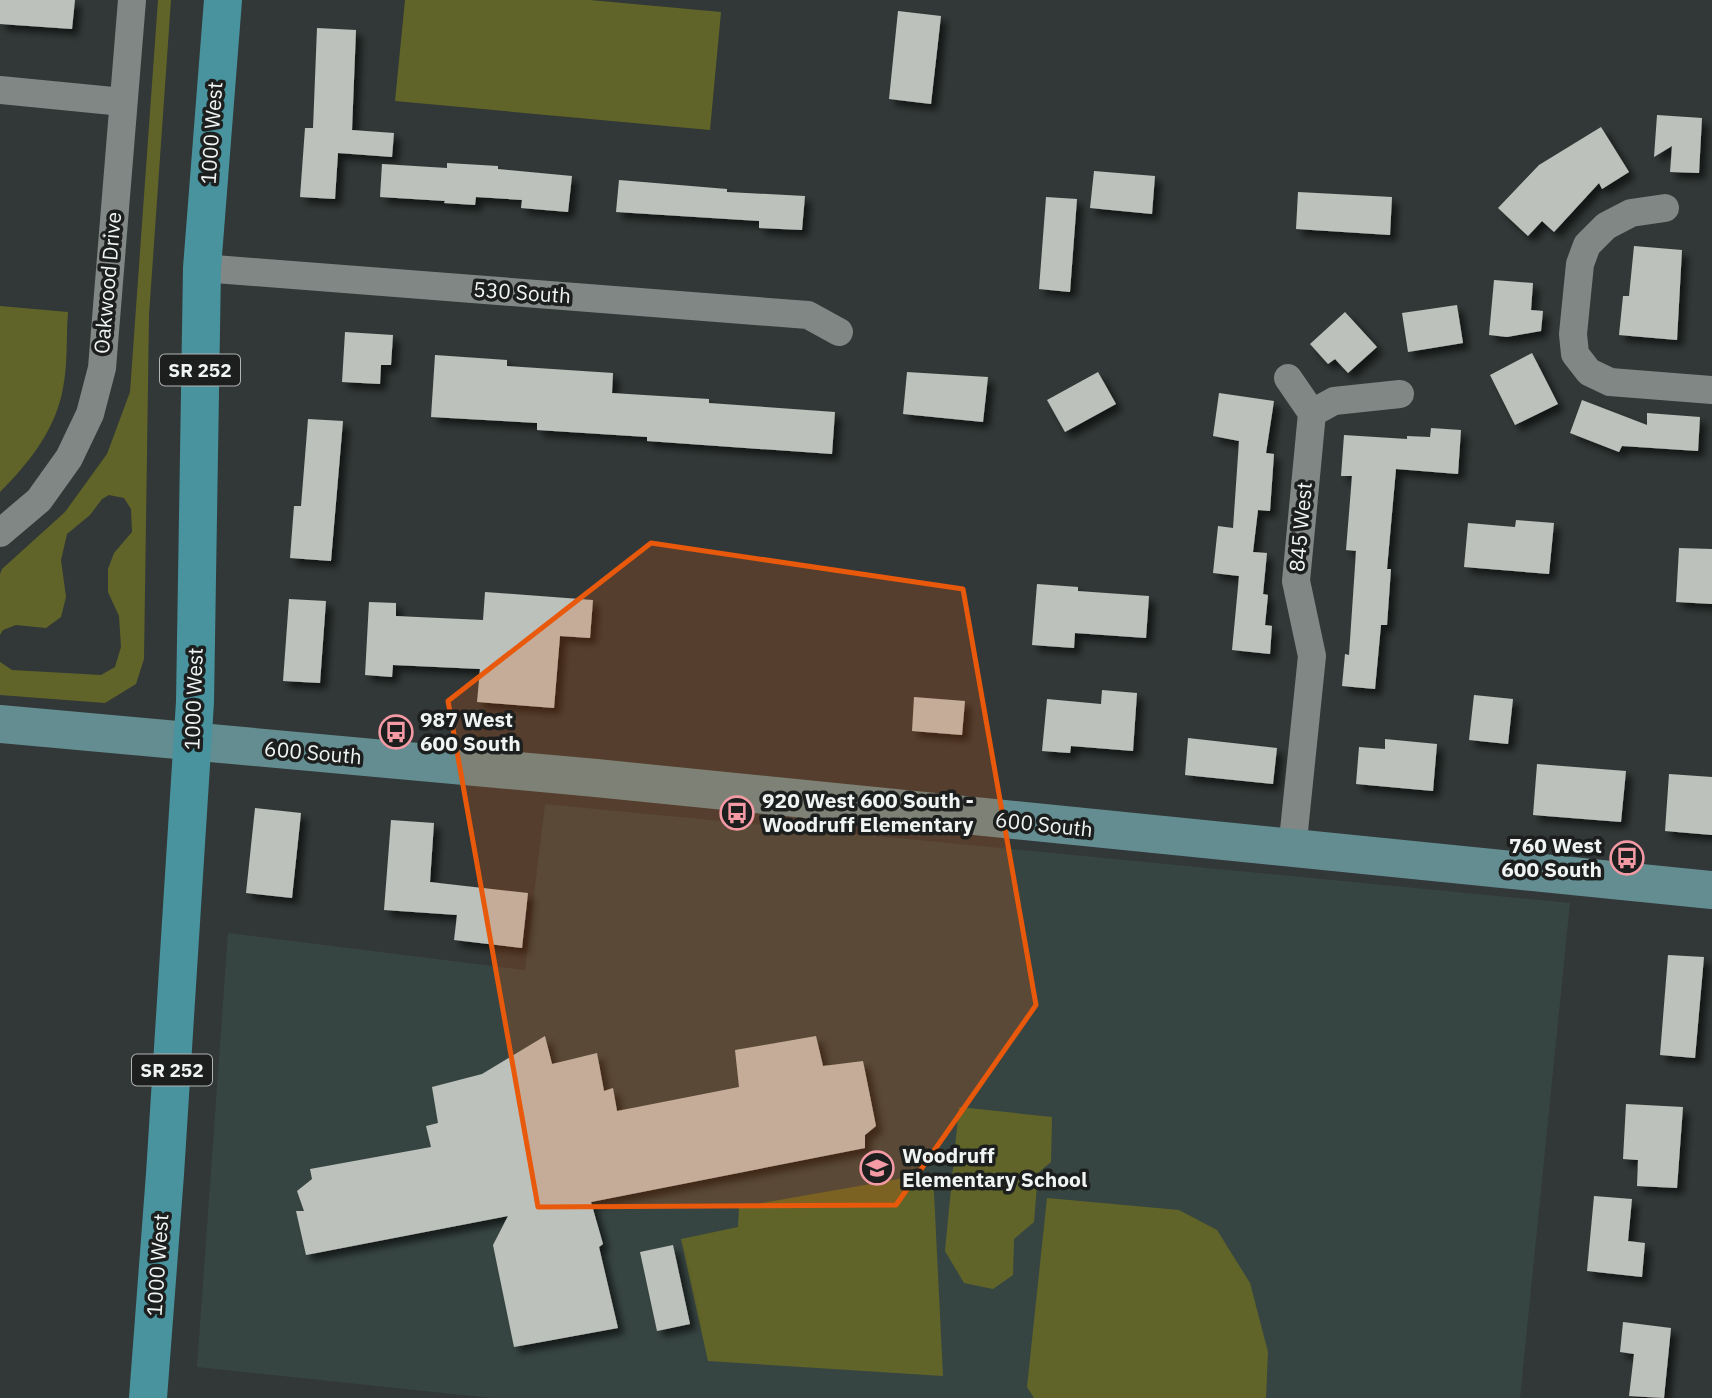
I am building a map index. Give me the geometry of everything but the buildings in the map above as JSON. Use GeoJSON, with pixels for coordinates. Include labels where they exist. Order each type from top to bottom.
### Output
{"type":"FeatureCollection","features":[{"type":"Feature","properties":{"kind":"main road","name":"1000 West"},"geometry":{"type":"LineString","coordinates":[[148,1398],[192,741],[202,268],[223,0]]}},
{"type":"Feature","properties":{"kind":"street","name":"Oakwood Drive"},"geometry":{"type":"LineString","coordinates":[[0,533],[39,500],[69,458],[90,414],[102,368],[132,0]]}},
{"type":"Feature","properties":{"kind":"street"},"geometry":{"type":"LineString","coordinates":[[0,90],[123,102]]}},
{"type":"Feature","properties":{"kind":"street"},"geometry":{"type":"LineString","coordinates":[[1665,208],[1631,213],[1606,226],[1587,245],[1580,264],[1575,354],[1589,372],[1611,382],[1712,390]]}},
{"type":"Feature","properties":{"kind":"street","name":"530 South"},"geometry":{"type":"LineString","coordinates":[[202,268],[807,315],[839,332]]}},
{"type":"Feature","properties":{"kind":"street"},"geometry":{"type":"LineString","coordinates":[[1288,378],[1312,412],[1334,401],[1399,394]]}},
{"type":"Feature","properties":{"kind":"street","name":"845 West"},"geometry":{"type":"LineString","coordinates":[[1292,850],[1311,656],[1296,581],[1312,412]]}},
{"type":"Feature","properties":{"kind":"street","name":"600 South"},"geometry":{"type":"LineString","coordinates":[[0,724],[609,780],[1712,890]]}},
{"type":"Feature","properties":{"kind":"highlighted area"},"geometry":{"type":"Polygon","coordinates":[[[651,543],[963,589],[1036,1005],[896,1205],[538,1207],[448,701],[651,543]]]}},
{"type":"Feature","properties":{"kind":"shaded area","name":"Woodruff Elementary School"},"geometry":{"type":"Polygon","coordinates":[[[545,804],[1570,903],[1520,1398],[491,1398],[197,1367],[228,933],[525,970],[545,804]]]}},
{"type":"Feature","properties":{"kind":"green space"},"geometry":{"type":"Polygon","coordinates":[[[158,0],[171,0],[149,315],[144,659],[136,684],[105,703],[0,695],[0,662],[12,670],[101,675],[115,667],[121,647],[119,616],[108,592],[108,569],[114,553],[132,532],[131,509],[124,498],[109,495],[102,499],[90,515],[67,534],[61,560],[66,597],[61,617],[46,628],[16,625],[3,630],[0,635],[0,574],[2,569],[65,512],[107,454],[130,392],[158,0]]]}},
{"type":"Feature","properties":{"kind":"green space"},"geometry":{"type":"Polygon","coordinates":[[[405,0],[590,0],[721,12],[710,130],[395,101],[405,0]]]}},
{"type":"Feature","properties":{"kind":"green space"},"geometry":{"type":"Polygon","coordinates":[[[0,306],[68,312],[65,379],[54,417],[31,457],[0,492],[0,306]]]}},
{"type":"Feature","properties":{"kind":"green space"},"geometry":{"type":"Polygon","coordinates":[[[959,1107],[1052,1117],[1051,1162],[1038,1173],[1034,1222],[1014,1239],[1013,1275],[993,1289],[964,1283],[945,1251],[959,1107]]]}},
{"type":"Feature","properties":{"kind":"green space"},"geometry":{"type":"Polygon","coordinates":[[[933,1173],[943,1376],[708,1361],[681,1239],[738,1227],[739,1207],[933,1173]]]}},
{"type":"Feature","properties":{"kind":"green space"},"geometry":{"type":"Polygon","coordinates":[[[1047,1198],[1179,1210],[1217,1230],[1250,1283],[1268,1352],[1266,1398],[1034,1398],[1027,1387],[1047,1198]]]}},
{"type":"Feature","properties":{"kind":"place","name":"987 West 600 South"},"geometry":{"type":"Point","coordinates":[396,732]}},
{"type":"Feature","properties":{"kind":"place","name":"920 West 600 South - Woodruff Elementary"},"geometry":{"type":"Point","coordinates":[737,813]}},
{"type":"Feature","properties":{"kind":"place","name":"760 West 600 South"},"geometry":{"type":"Point","coordinates":[1627,858]}},
{"type":"Feature","properties":{"kind":"place","name":"Woodruff Elementary School"},"geometry":{"type":"Point","coordinates":[877,1168]}}]}
